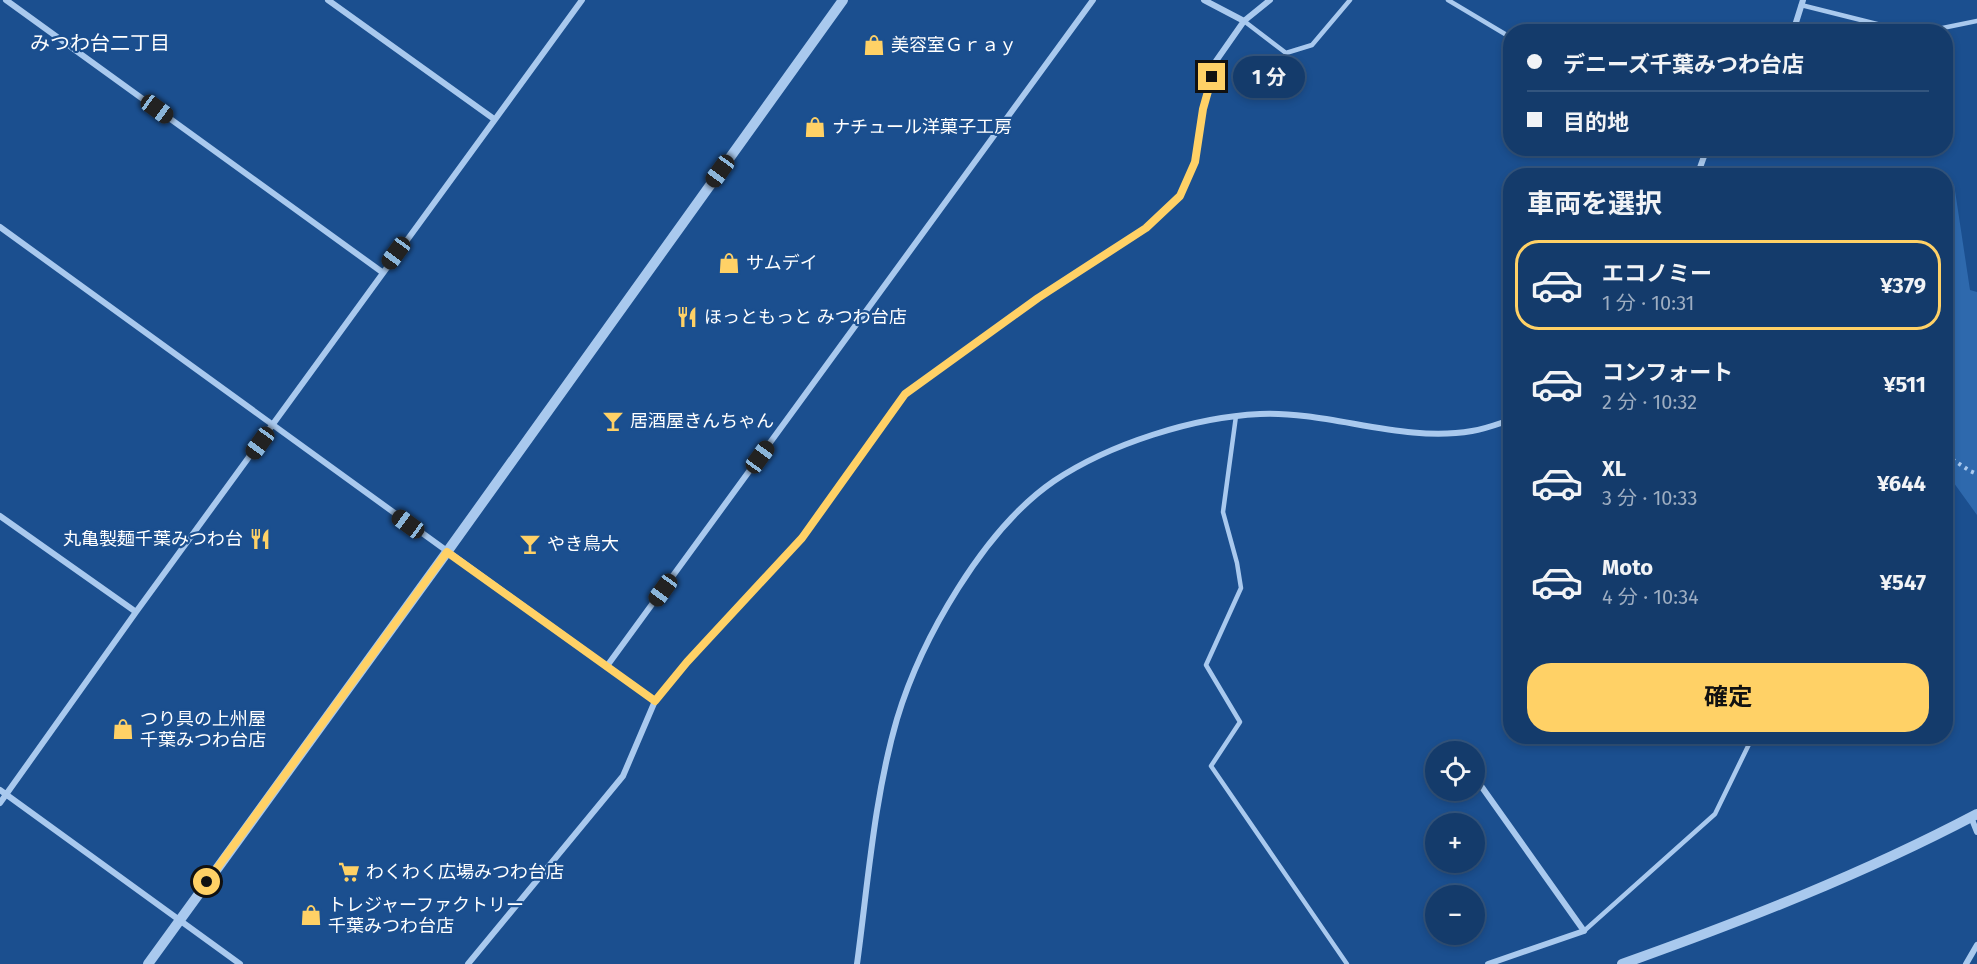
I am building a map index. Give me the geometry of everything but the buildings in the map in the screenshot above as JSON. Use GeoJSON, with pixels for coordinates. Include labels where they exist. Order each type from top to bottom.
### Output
{"type":"FeatureCollection","features":[{"type":"Feature","properties":{"kind":"street"},"geometry":{"type":"LineString","coordinates":[[6,0],[382,272]]}},
{"type":"Feature","properties":{"kind":"street"},"geometry":{"type":"LineString","coordinates":[[328,0],[494,119]]}},
{"type":"Feature","properties":{"kind":"street"},"geometry":{"type":"LineString","coordinates":[[0,803],[382,272],[582,0]]}},
{"type":"Feature","properties":{"kind":"street"},"geometry":{"type":"LineString","coordinates":[[148,964],[843,0]]}},
{"type":"Feature","properties":{"kind":"street"},"geometry":{"type":"LineString","coordinates":[[607,666],[1093,0]]}},
{"type":"Feature","properties":{"kind":"street"},"geometry":{"type":"LineString","coordinates":[[1204,0],[1244,21]]}},
{"type":"Feature","properties":{"kind":"street"},"geometry":{"type":"LineString","coordinates":[[468,964],[623,776],[655,701],[687,662],[802,538],[905,394],[1038,298],[1146,228],[1180,196],[1195,162],[1203,109],[1216,61],[1244,21],[1270,0]]}},
{"type":"Feature","properties":{"kind":"street"},"geometry":{"type":"LineString","coordinates":[[1795,24],[1802,2]]}},
{"type":"Feature","properties":{"kind":"street"},"geometry":{"type":"LineString","coordinates":[[0,227],[655,701]]}},
{"type":"Feature","properties":{"kind":"street"},"geometry":{"type":"LineString","coordinates":[[857,964],[884,779],[897,720],[911,678],[951,601],[982,554],[1009,522],[1032,500],[1054,482],[1105,453],[1137,440],[1236,416],[1295,415],[1429,434],[1472,431],[1503,422]]}},
{"type":"Feature","properties":{"kind":"street"},"geometry":{"type":"LineString","coordinates":[[0,516],[136,612]]}},
{"type":"Feature","properties":{"kind":"street"},"geometry":{"type":"LineString","coordinates":[[0,790],[240,964]]}},
{"type":"Feature","properties":{"kind":"street"},"geometry":{"type":"LineString","coordinates":[[1485,792],[1584,931],[1488,964]]}},
{"type":"Feature","properties":{"kind":"street"},"geometry":{"type":"LineString","coordinates":[[1622,964],[1830,884],[1912,847],[1974,815],[1977,832]]}},
{"type":"Feature","properties":{"kind":"street"},"geometry":{"type":"LineString","coordinates":[[1966,964],[1977,945]]}},
{"type":"Feature","properties":{"kind":"lane"},"geometry":{"type":"LineString","coordinates":[[1244,21],[1286,53],[1311,45],[1350,0]]}},
{"type":"Feature","properties":{"kind":"lane"},"geometry":{"type":"LineString","coordinates":[[1448,0],[1503,33]]}},
{"type":"Feature","properties":{"kind":"lane"},"geometry":{"type":"LineString","coordinates":[[1802,2],[1880,24]]}},
{"type":"Feature","properties":{"kind":"lane"},"geometry":{"type":"LineString","coordinates":[[1953,26],[1977,21]]}},
{"type":"Feature","properties":{"kind":"lane"},"geometry":{"type":"LineString","coordinates":[[1236,416],[1223,512],[1237,563],[1241,588],[1206,665],[1240,722],[1211,766],[1347,964]]}},
{"type":"Feature","properties":{"kind":"lane"},"geometry":{"type":"LineString","coordinates":[[1584,931],[1715,814],[1750,744]]}},
{"type":"Feature","properties":{"kind":"path"},"geometry":{"type":"LineString","coordinates":[[1953,459],[1977,474]]}},
{"type":"Feature","properties":{"kind":"shaded area"},"geometry":{"type":"Polygon","coordinates":[[[1953,185],[1970,290],[1977,292],[1977,515],[1953,482],[1953,185]]]}},
{"type":"Feature","properties":{"kind":"place","name":"美容室Ｇｒａｙ"},"geometry":{"type":"Point","coordinates":[874,45]}},
{"type":"Feature","properties":{"kind":"place","name":"ナチュール洋菓子工房"},"geometry":{"type":"Point","coordinates":[815,127]}},
{"type":"Feature","properties":{"kind":"place","name":"サムデイ"},"geometry":{"type":"Point","coordinates":[729,263]}},
{"type":"Feature","properties":{"kind":"place","name":"ほっともっと みつわ台店"},"geometry":{"type":"Point","coordinates":[687,317]}},
{"type":"Feature","properties":{"kind":"place","name":"居酒屋きんちゃん"},"geometry":{"type":"Point","coordinates":[613,421]}},
{"type":"Feature","properties":{"kind":"place","name":"丸亀製麺千葉みつわ台"},"geometry":{"type":"Point","coordinates":[260,539]}},
{"type":"Feature","properties":{"kind":"place","name":"やき鳥大"},"geometry":{"type":"Point","coordinates":[530,544]}},
{"type":"Feature","properties":{"kind":"place","name":"つり具の上州屋 千葉みつわ台店"},"geometry":{"type":"Point","coordinates":[123,729]}},
{"type":"Feature","properties":{"kind":"place","name":"わくわく広場みつわ台店"},"geometry":{"type":"Point","coordinates":[349,872]}},
{"type":"Feature","properties":{"kind":"place","name":"トレジャーファクトリー 千葉みつわ台店"},"geometry":{"type":"Point","coordinates":[311,915]}},
{"type":"Feature","properties":{"kind":"district","name":"みつわ台二丁目"},"geometry":{"type":"Point","coordinates":[100,43]}},
{"type":"Feature","properties":{"kind":"route"},"geometry":{"type":"LineString","coordinates":[[207,882],[447,552],[655,701],[687,662],[802,538],[905,394],[1038,298],[1146,228],[1180,196],[1195,162],[1203,109],[1212,77]]}}]}
